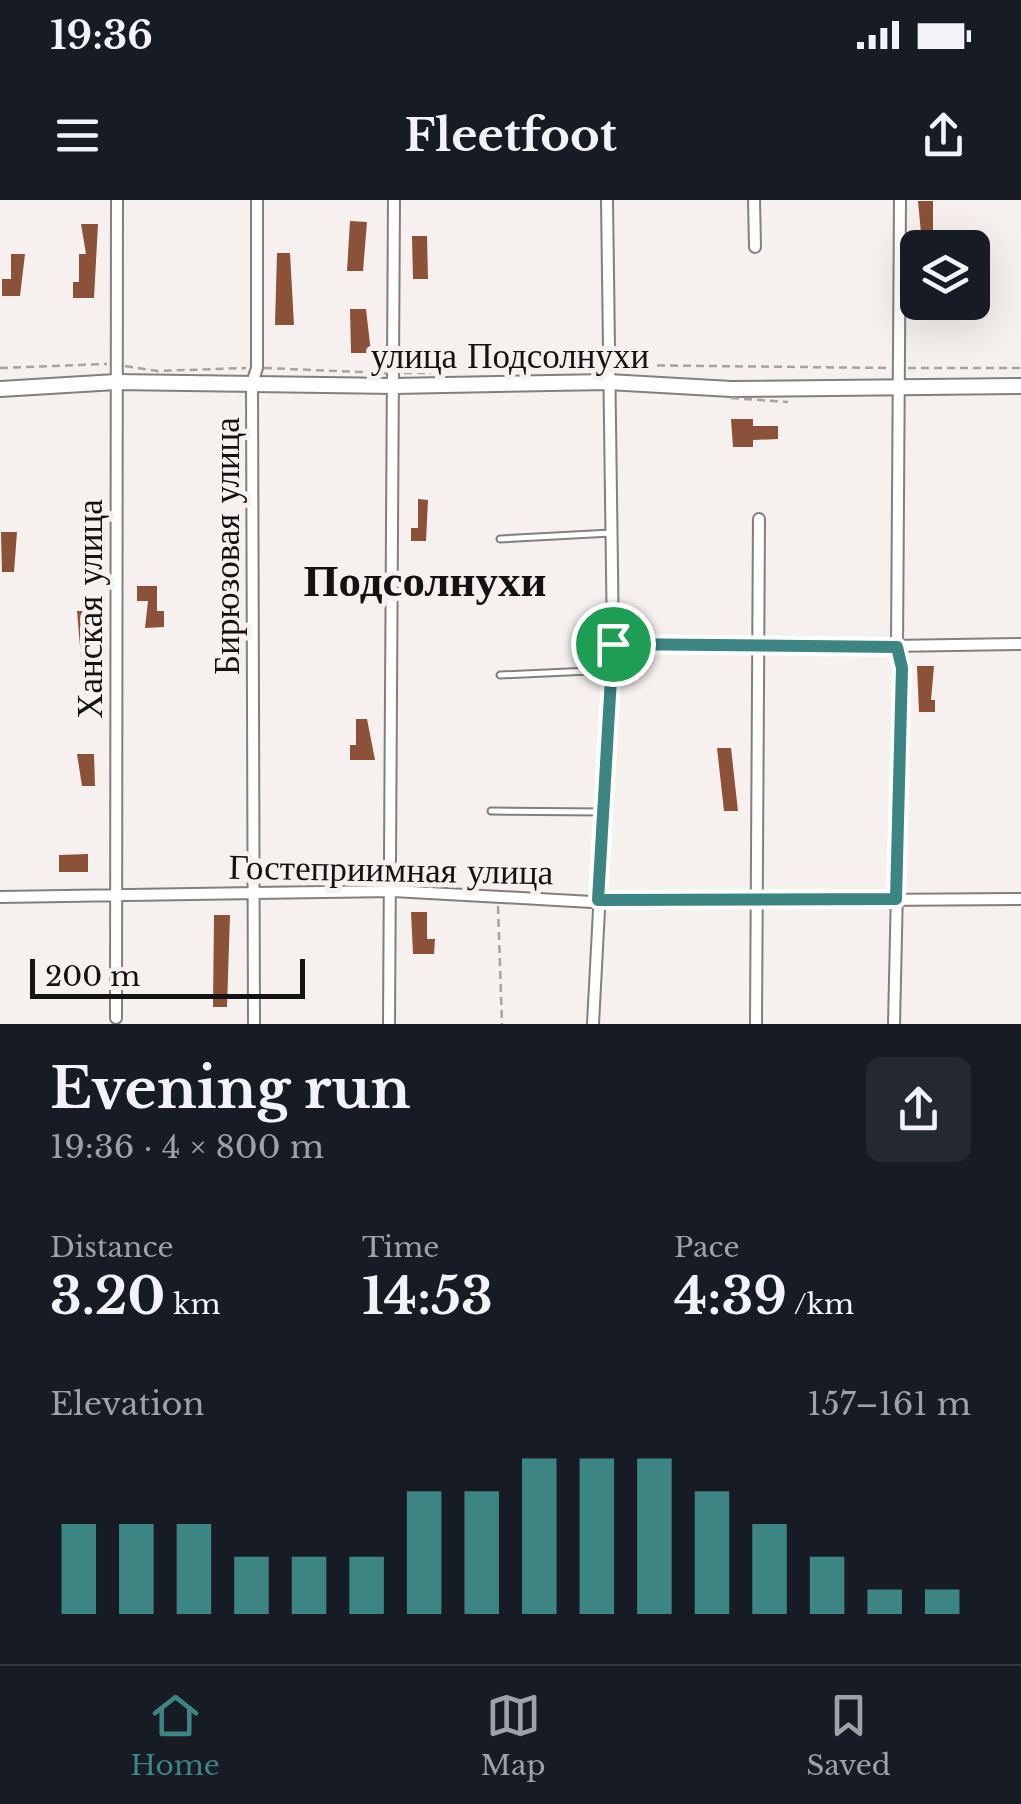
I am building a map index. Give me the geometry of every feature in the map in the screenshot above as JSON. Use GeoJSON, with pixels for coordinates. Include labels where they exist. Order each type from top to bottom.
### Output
{"type":"FeatureCollection","features":[{"type":"Feature","properties":{"kind":"street","name":"Ханская улица"},"geometry":{"type":"LineString","coordinates":[[116,200],[116,1018]]}},
{"type":"Feature","properties":{"kind":"street","name":"Бирюзовая улица"},"geometry":{"type":"LineString","coordinates":[[254,1024],[252,384],[257,368],[257,200]]}},
{"type":"Feature","properties":{"kind":"street"},"geometry":{"type":"LineString","coordinates":[[390,1024],[394,200]]}},
{"type":"Feature","properties":{"kind":"street"},"geometry":{"type":"LineString","coordinates":[[593,1024],[613,644],[606,365],[607,200]]}},
{"type":"Feature","properties":{"kind":"street"},"geometry":{"type":"LineString","coordinates":[[754,200],[755,247]]}},
{"type":"Feature","properties":{"kind":"street"},"geometry":{"type":"LineString","coordinates":[[894,1024],[902,668],[897,647],[900,200]]}},
{"type":"Feature","properties":{"kind":"street","name":"улица Подсолнухи"},"geometry":{"type":"LineString","coordinates":[[0,389],[116,382],[394,380],[608,382],[732,389],[1021,386]]}},
{"type":"Feature","properties":{"kind":"street"},"geometry":{"type":"LineString","coordinates":[[756,1024],[759,520]]}},
{"type":"Feature","properties":{"kind":"street"},"geometry":{"type":"LineString","coordinates":[[613,644],[756,648],[1021,644]]}},
{"type":"Feature","properties":{"kind":"street","name":"Гостеприимная улица"},"geometry":{"type":"LineString","coordinates":[[0,897],[392,891],[598,900],[1021,899]]}},
{"type":"Feature","properties":{"kind":"lane"},"geometry":{"type":"LineString","coordinates":[[500,538],[610,533]]}},
{"type":"Feature","properties":{"kind":"lane"},"geometry":{"type":"LineString","coordinates":[[500,675],[611,670]]}},
{"type":"Feature","properties":{"kind":"lane"},"geometry":{"type":"LineString","coordinates":[[491,810],[603,812]]}},
{"type":"Feature","properties":{"kind":"path"},"geometry":{"type":"LineString","coordinates":[[0,368],[115,364],[158,371],[257,368],[394,380],[432,373]]}},
{"type":"Feature","properties":{"kind":"path"},"geometry":{"type":"LineString","coordinates":[[606,365],[1021,368]]}},
{"type":"Feature","properties":{"kind":"path"},"geometry":{"type":"LineString","coordinates":[[703,378],[712,366]]}},
{"type":"Feature","properties":{"kind":"path"},"geometry":{"type":"LineString","coordinates":[[498,894],[502,1024]]}},
{"type":"Feature","properties":{"kind":"building"},"geometry":{"type":"Polygon","coordinates":[[[918,201],[933,201],[933,230],[921,230],[918,201]]]}},
{"type":"Feature","properties":{"kind":"building"},"geometry":{"type":"Polygon","coordinates":[[[350,221],[367,222],[363,271],[347,271],[350,221]]]}},
{"type":"Feature","properties":{"kind":"building"},"geometry":{"type":"Polygon","coordinates":[[[81,224],[98,224],[94,298],[73,298],[73,282],[79,282],[79,254],[86,254],[81,224]]]}},
{"type":"Feature","properties":{"kind":"building"},"geometry":{"type":"Polygon","coordinates":[[[412,236],[427,236],[428,279],[413,279],[412,236]]]}},
{"type":"Feature","properties":{"kind":"building"},"geometry":{"type":"Polygon","coordinates":[[[277,253],[290,253],[294,325],[275,325],[277,253]]]}},
{"type":"Feature","properties":{"kind":"building"},"geometry":{"type":"Polygon","coordinates":[[[11,254],[25,254],[20,296],[2,296],[2,279],[11,279],[11,254]]]}},
{"type":"Feature","properties":{"kind":"building"},"geometry":{"type":"Polygon","coordinates":[[[350,309],[366,309],[371,353],[351,353],[350,309]]]}},
{"type":"Feature","properties":{"kind":"building"},"geometry":{"type":"Polygon","coordinates":[[[731,419],[753,419],[753,426],[778,426],[778,439],[753,440],[753,447],[733,447],[731,419]]]}},
{"type":"Feature","properties":{"kind":"building"},"geometry":{"type":"Polygon","coordinates":[[[418,499],[428,500],[426,541],[411,541],[411,528],[418,528],[418,499]]]}},
{"type":"Feature","properties":{"kind":"building"},"geometry":{"type":"Polygon","coordinates":[[[1,532],[17,532],[14,572],[2,572],[1,532]]]}},
{"type":"Feature","properties":{"kind":"building"},"geometry":{"type":"Polygon","coordinates":[[[137,586],[157,586],[157,611],[164,611],[164,627],[145,628],[148,601],[137,601],[137,586]]]}},
{"type":"Feature","properties":{"kind":"building"},"geometry":{"type":"Polygon","coordinates":[[[77,611],[93,611],[94,658],[81,658],[77,611]]]}},
{"type":"Feature","properties":{"kind":"building"},"geometry":{"type":"Polygon","coordinates":[[[917,666],[934,666],[931,700],[935,700],[935,712],[919,712],[917,666]]]}},
{"type":"Feature","properties":{"kind":"building"},"geometry":{"type":"Polygon","coordinates":[[[356,719],[367,719],[375,760],[350,760],[350,745],[356,745],[356,719]]]}},
{"type":"Feature","properties":{"kind":"building"},"geometry":{"type":"Polygon","coordinates":[[[717,748],[731,748],[738,811],[724,811],[717,748]]]}},
{"type":"Feature","properties":{"kind":"building"},"geometry":{"type":"Polygon","coordinates":[[[77,754],[94,754],[95,786],[82,786],[77,754]]]}},
{"type":"Feature","properties":{"kind":"building"},"geometry":{"type":"Polygon","coordinates":[[[88,854],[88,872],[59,872],[59,855],[88,854]]]}},
{"type":"Feature","properties":{"kind":"building"},"geometry":{"type":"Polygon","coordinates":[[[411,912],[427,912],[427,939],[435,939],[434,954],[413,954],[411,912]]]}},
{"type":"Feature","properties":{"kind":"building"},"geometry":{"type":"Polygon","coordinates":[[[214,915],[230,915],[227,1007],[213,1007],[214,915]]]}},
{"type":"Feature","properties":{"kind":"district","name":"Подсолнухи"},"geometry":{"type":"Point","coordinates":[425,580]}},
{"type":"Feature","properties":{"kind":"route"},"geometry":{"type":"LineString","coordinates":[[613,644],[897,647],[902,668],[896,899],[598,900],[613,644]]}}]}
